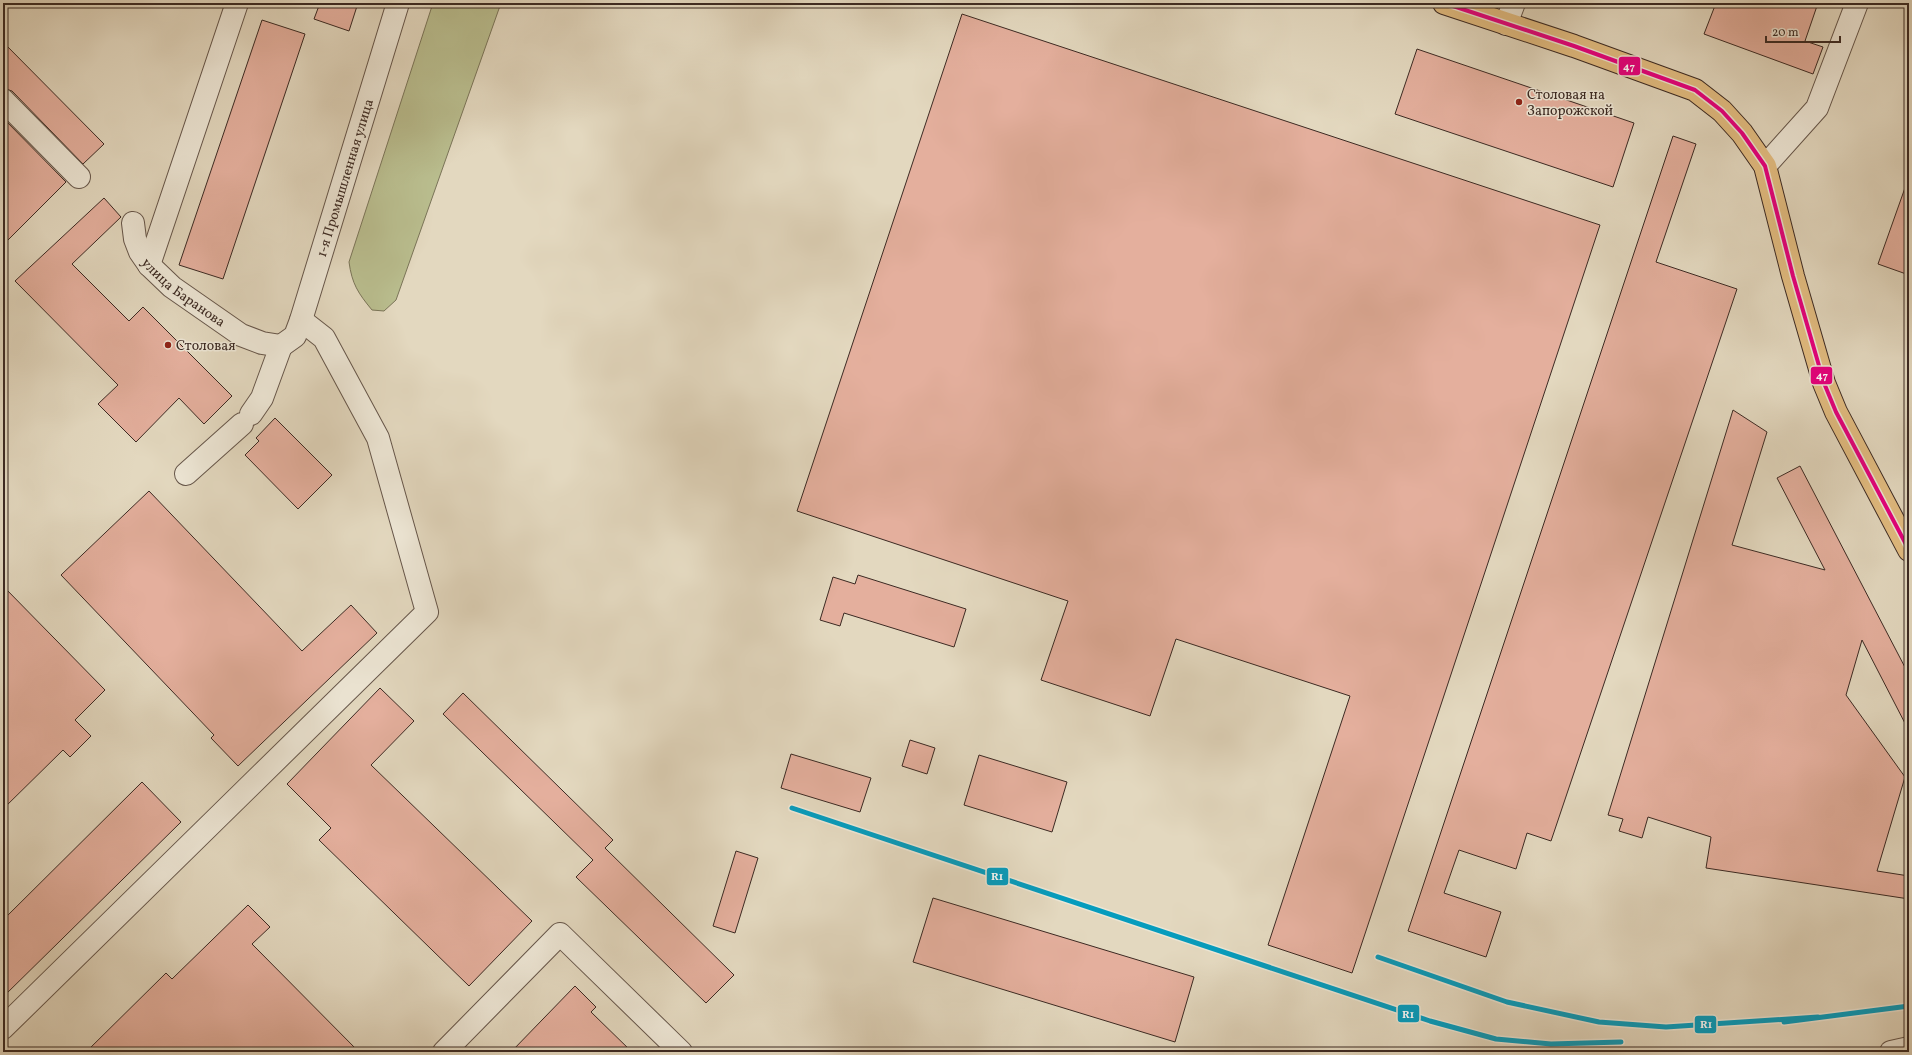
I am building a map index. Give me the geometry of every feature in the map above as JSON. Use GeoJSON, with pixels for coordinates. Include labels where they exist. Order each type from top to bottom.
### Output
{"type":"FeatureCollection","features":[{"type":"Feature","properties":{"kind":"main road"},"geometry":{"type":"LineString","coordinates":[[1444,3],[1574,46],[1695,90],[1722,111],[1742,133],[1765,166],[1793,276],[1824,383],[1836,412],[1909,550]]}},
{"type":"Feature","properties":{"kind":"street"},"geometry":{"type":"LineString","coordinates":[[149,265],[237,3]]}},
{"type":"Feature","properties":{"kind":"street","name":"1-я Промышленная улица"},"geometry":{"type":"LineString","coordinates":[[281,346],[294,336],[301,320],[398,3]]}},
{"type":"Feature","properties":{"kind":"street"},"geometry":{"type":"LineString","coordinates":[[1506,24],[1514,3]]}},
{"type":"Feature","properties":{"kind":"street"},"geometry":{"type":"LineString","coordinates":[[1765,166],[1816,108],[1857,3]]}},
{"type":"Feature","properties":{"kind":"street"},"geometry":{"type":"LineString","coordinates":[[3,100],[79,177]]}},
{"type":"Feature","properties":{"kind":"street","name":"улица Баранова"},"geometry":{"type":"LineString","coordinates":[[133,223],[135,239],[140,252],[149,265],[172,287],[240,335],[262,343],[281,346]]}},
{"type":"Feature","properties":{"kind":"street"},"geometry":{"type":"LineString","coordinates":[[3,1028],[427,612],[378,438],[324,338],[301,320]]}},
{"type":"Feature","properties":{"kind":"street"},"geometry":{"type":"LineString","coordinates":[[186,474],[246,419],[262,398],[281,346]]}},
{"type":"Feature","properties":{"kind":"street"},"geometry":{"type":"LineString","coordinates":[[444,1052],[560,934],[681,1052]]}},
{"type":"Feature","properties":{"kind":"street"},"geometry":{"type":"LineString","coordinates":[[1891,1052],[1909,1048]]}},
{"type":"Feature","properties":{"kind":"green space"},"geometry":{"type":"Polygon","coordinates":[[[433,3],[501,3],[396,300],[384,311],[372,310],[356,288],[349,262],[433,3]]]}},
{"type":"Feature","properties":{"kind":"building"},"geometry":{"type":"Polygon","coordinates":[[[320,3],[358,3],[349,31],[314,19],[320,3]]]}},
{"type":"Feature","properties":{"kind":"building"},"geometry":{"type":"Polygon","coordinates":[[[1716,3],[1818,3],[1805,41],[1823,47],[1813,74],[1704,34],[1716,3]]]}},
{"type":"Feature","properties":{"kind":"building"},"geometry":{"type":"Polygon","coordinates":[[[962,14],[1600,225],[1352,973],[1268,945],[1350,696],[1176,639],[1150,716],[1041,680],[1068,601],[797,511],[962,14]]]}},
{"type":"Feature","properties":{"kind":"building"},"geometry":{"type":"Polygon","coordinates":[[[262,20],[305,34],[223,279],[179,265],[262,20]]]}},
{"type":"Feature","properties":{"kind":"building"},"geometry":{"type":"Polygon","coordinates":[[[3,42],[104,144],[83,164],[12,91],[3,88],[3,42]]]}},
{"type":"Feature","properties":{"kind":"building"},"geometry":{"type":"Polygon","coordinates":[[[1417,49],[1634,123],[1613,187],[1395,114],[1417,49]]]}},
{"type":"Feature","properties":{"kind":"building"},"geometry":{"type":"Polygon","coordinates":[[[3,118],[66,182],[3,245],[3,118]]]}},
{"type":"Feature","properties":{"kind":"building"},"geometry":{"type":"Polygon","coordinates":[[[1673,136],[1696,144],[1656,262],[1737,289],[1551,841],[1527,833],[1516,869],[1459,850],[1444,893],[1501,912],[1486,957],[1408,931],[1673,136]]]}},
{"type":"Feature","properties":{"kind":"building"},"geometry":{"type":"Polygon","coordinates":[[[1906,185],[1909,185],[1909,275],[1878,264],[1906,185]]]}},
{"type":"Feature","properties":{"kind":"building"},"geometry":{"type":"Polygon","coordinates":[[[104,198],[121,217],[72,264],[129,321],[143,307],[232,396],[204,424],[179,398],[136,442],[98,404],[118,385],[15,281],[104,198]]]}},
{"type":"Feature","properties":{"kind":"building"},"geometry":{"type":"Polygon","coordinates":[[[1733,410],[1767,432],[1732,545],[1825,570],[1777,478],[1800,466],[1909,675],[1909,731],[1862,640],[1846,695],[1905,777],[1877,871],[1909,876],[1909,899],[1706,868],[1711,837],[1648,817],[1642,838],[1619,831],[1623,819],[1608,815],[1733,410]]]}},
{"type":"Feature","properties":{"kind":"building"},"geometry":{"type":"Polygon","coordinates":[[[275,418],[332,475],[298,509],[245,455],[259,441],[256,438],[275,418]]]}},
{"type":"Feature","properties":{"kind":"building"},"geometry":{"type":"Polygon","coordinates":[[[149,491],[302,651],[351,605],[377,633],[238,766],[211,738],[214,735],[61,575],[149,491]]]}},
{"type":"Feature","properties":{"kind":"building"},"geometry":{"type":"Polygon","coordinates":[[[858,575],[966,609],[954,647],[844,613],[840,626],[820,620],[833,577],[855,584],[858,575]]]}},
{"type":"Feature","properties":{"kind":"building"},"geometry":{"type":"Polygon","coordinates":[[[3,586],[105,690],[75,720],[91,736],[70,757],[63,750],[3,809],[3,586]]]}},
{"type":"Feature","properties":{"kind":"building"},"geometry":{"type":"Polygon","coordinates":[[[380,688],[414,721],[371,765],[532,921],[469,986],[319,840],[331,828],[287,784],[380,688]]]}},
{"type":"Feature","properties":{"kind":"building"},"geometry":{"type":"Polygon","coordinates":[[[463,693],[613,840],[605,848],[734,975],[706,1003],[576,877],[593,860],[443,714],[463,693]]]}},
{"type":"Feature","properties":{"kind":"building"},"geometry":{"type":"Polygon","coordinates":[[[910,740],[935,748],[927,774],[902,766],[910,740]]]}},
{"type":"Feature","properties":{"kind":"building"},"geometry":{"type":"Polygon","coordinates":[[[791,754],[871,778],[860,812],[781,788],[791,754]]]}},
{"type":"Feature","properties":{"kind":"building"},"geometry":{"type":"Polygon","coordinates":[[[979,755],[1067,782],[1052,832],[964,805],[979,755]]]}},
{"type":"Feature","properties":{"kind":"building"},"geometry":{"type":"Polygon","coordinates":[[[142,782],[181,822],[3,997],[3,920],[142,782]]]}},
{"type":"Feature","properties":{"kind":"building"},"geometry":{"type":"Polygon","coordinates":[[[736,851],[758,858],[735,933],[713,926],[736,851]]]}},
{"type":"Feature","properties":{"kind":"building"},"geometry":{"type":"Polygon","coordinates":[[[933,898],[1194,977],[1175,1042],[913,962],[933,898]]]}},
{"type":"Feature","properties":{"kind":"building"},"geometry":{"type":"Polygon","coordinates":[[[248,905],[270,927],[252,944],[359,1052],[86,1052],[166,973],[172,979],[248,905]]]}},
{"type":"Feature","properties":{"kind":"building"},"geometry":{"type":"Polygon","coordinates":[[[575,986],[596,1007],[591,1012],[632,1052],[511,1052],[575,986]]]}},
{"type":"Feature","properties":{"kind":"transit line","name":"47"},"geometry":{"type":"LineString","coordinates":[[1444,3],[1574,46],[1695,90],[1722,111],[1742,133],[1765,166],[1793,276],[1824,383],[1836,412],[1909,550]]}},
{"type":"Feature","properties":{"kind":"transit line","name":"R1"},"geometry":{"type":"LineString","coordinates":[[792,808],[1430,1021],[1496,1039],[1551,1044],[1621,1042]]}},
{"type":"Feature","properties":{"kind":"transit line","name":"R1"},"geometry":{"type":"LineString","coordinates":[[1378,957],[1507,1002],[1599,1022],[1666,1027],[1818,1017]]}},
{"type":"Feature","properties":{"kind":"transit line","name":"R1"},"geometry":{"type":"LineString","coordinates":[[1784,1022],[1909,1006]]}},
{"type":"Feature","properties":{"kind":"place","name":"Столовая на Запорожской"},"geometry":{"type":"Point","coordinates":[1519,102]}},
{"type":"Feature","properties":{"kind":"place","name":"Столовая"},"geometry":{"type":"Point","coordinates":[168,345]}}]}
